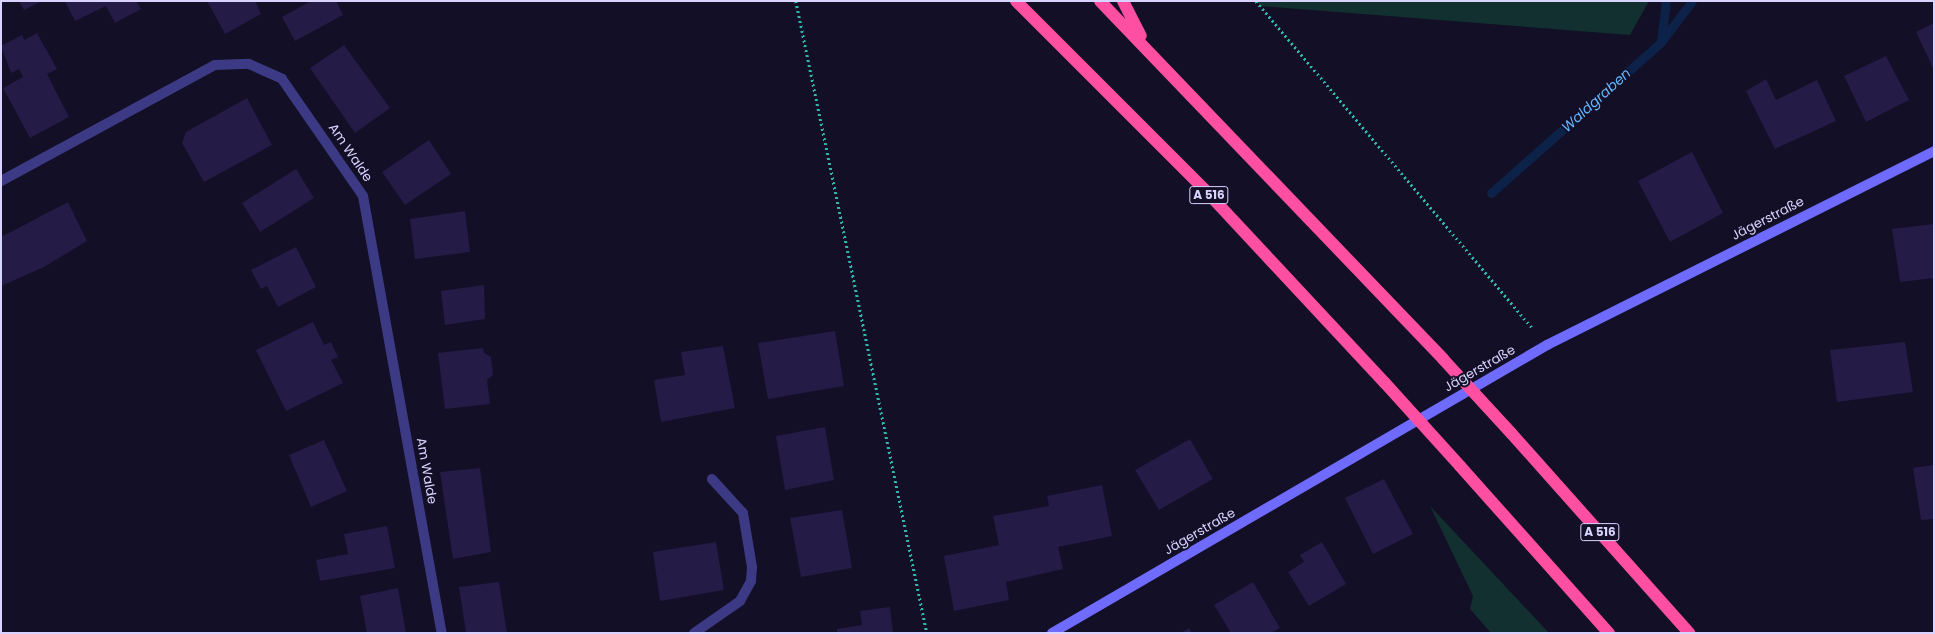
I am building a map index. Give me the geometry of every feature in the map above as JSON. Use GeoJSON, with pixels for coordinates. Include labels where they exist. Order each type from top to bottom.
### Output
{"type":"FeatureCollection","features":[{"type":"Feature","properties":{"kind":"highway"},"geometry":{"type":"LineString","coordinates":[[1010,1],[1027,12]]}},
{"type":"Feature","properties":{"kind":"highway","name":"A 516"},"geometry":{"type":"LineString","coordinates":[[1016,1],[1205,190],[1385,383],[1609,633]]}},
{"type":"Feature","properties":{"kind":"highway","name":"A 516"},"geometry":{"type":"LineString","coordinates":[[1100,1],[1146,46],[1443,359],[1689,633]]}},
{"type":"Feature","properties":{"kind":"highway"},"geometry":{"type":"LineString","coordinates":[[1123,1],[1146,46]]}},
{"type":"Feature","properties":{"kind":"street","name":"Am Walde"},"geometry":{"type":"LineString","coordinates":[[1,181],[215,65],[249,64],[282,79],[363,196],[442,633]]}},
{"type":"Feature","properties":{"kind":"street","name":"Jägerstraße"},"geometry":{"type":"LineString","coordinates":[[1052,633],[1547,345],[1934,151]]}},
{"type":"Feature","properties":{"kind":"street"},"geometry":{"type":"LineString","coordinates":[[694,633],[740,601],[751,581],[752,567],[743,513],[712,479]]}},
{"type":"Feature","properties":{"kind":"path"},"geometry":{"type":"LineString","coordinates":[[796,1],[927,633]]}},
{"type":"Feature","properties":{"kind":"path"},"geometry":{"type":"LineString","coordinates":[[1256,1],[1547,345]]}},
{"type":"Feature","properties":{"kind":"green space"},"geometry":{"type":"Polygon","coordinates":[[[1257,1],[1649,1],[1630,35],[1260,6],[1257,1]]]}},
{"type":"Feature","properties":{"kind":"green space"},"geometry":{"type":"Polygon","coordinates":[[[1430,506],[1549,633],[1491,633],[1470,609],[1473,596],[1430,506]]]}},
{"type":"Feature","properties":{"kind":"building"},"geometry":{"type":"Polygon","coordinates":[[[19,1],[42,1],[24,10],[19,1]]]}},
{"type":"Feature","properties":{"kind":"building"},"geometry":{"type":"Polygon","coordinates":[[[65,1],[136,1],[141,9],[115,23],[106,6],[75,21],[65,1]]]}},
{"type":"Feature","properties":{"kind":"building"},"geometry":{"type":"Polygon","coordinates":[[[207,1],[255,1],[261,14],[225,34],[207,1]]]}},
{"type":"Feature","properties":{"kind":"building"},"geometry":{"type":"Polygon","coordinates":[[[311,1],[336,1],[343,15],[295,41],[282,17],[311,1]]]}},
{"type":"Feature","properties":{"kind":"building"},"geometry":{"type":"Polygon","coordinates":[[[1934,23],[1934,70],[1916,32],[1934,23]]]}},
{"type":"Feature","properties":{"kind":"building"},"geometry":{"type":"Polygon","coordinates":[[[37,33],[57,69],[47,74],[69,117],[30,138],[3,88],[23,77],[19,69],[11,73],[1,46],[22,35],[24,40],[37,33]]]}},
{"type":"Feature","properties":{"kind":"building"},"geometry":{"type":"Polygon","coordinates":[[[344,45],[390,108],[355,133],[310,68],[344,45]]]}},
{"type":"Feature","properties":{"kind":"building"},"geometry":{"type":"Polygon","coordinates":[[[1886,56],[1909,100],[1866,122],[1844,76],[1886,56]]]}},
{"type":"Feature","properties":{"kind":"building"},"geometry":{"type":"Polygon","coordinates":[[[1766,79],[1776,100],[1817,80],[1836,121],[1775,149],[1746,91],[1766,79]]]}},
{"type":"Feature","properties":{"kind":"building"},"geometry":{"type":"Polygon","coordinates":[[[247,98],[272,145],[204,182],[182,143],[186,132],[247,98]]]}},
{"type":"Feature","properties":{"kind":"building"},"geometry":{"type":"Polygon","coordinates":[[[429,140],[451,174],[405,205],[382,172],[429,140]]]}},
{"type":"Feature","properties":{"kind":"building"},"geometry":{"type":"Polygon","coordinates":[[[1692,152],[1723,213],[1670,242],[1638,181],[1692,152]]]}},
{"type":"Feature","properties":{"kind":"building"},"geometry":{"type":"Polygon","coordinates":[[[296,169],[314,198],[260,232],[242,203],[296,169]]]}},
{"type":"Feature","properties":{"kind":"building"},"geometry":{"type":"Polygon","coordinates":[[[68,202],[87,241],[44,267],[1,286],[1,237],[68,202]]]}},
{"type":"Feature","properties":{"kind":"building"},"geometry":{"type":"Polygon","coordinates":[[[465,211],[470,252],[415,259],[410,219],[465,211]]]}},
{"type":"Feature","properties":{"kind":"building"},"geometry":{"type":"Polygon","coordinates":[[[1934,224],[1934,278],[1900,282],[1892,229],[1934,224]]]}},
{"type":"Feature","properties":{"kind":"building"},"geometry":{"type":"Polygon","coordinates":[[[296,247],[316,287],[278,307],[267,286],[261,289],[251,270],[296,247]]]}},
{"type":"Feature","properties":{"kind":"building"},"geometry":{"type":"Polygon","coordinates":[[[484,285],[485,319],[445,325],[441,291],[484,285]]]}},
{"type":"Feature","properties":{"kind":"building"},"geometry":{"type":"Polygon","coordinates":[[[313,322],[324,345],[331,342],[338,357],[331,360],[343,383],[286,411],[256,350],[313,322]]]}},
{"type":"Feature","properties":{"kind":"building"},"geometry":{"type":"Polygon","coordinates":[[[835,331],[844,386],[768,399],[758,343],[835,331]]]}},
{"type":"Feature","properties":{"kind":"building"},"geometry":{"type":"Polygon","coordinates":[[[1905,342],[1913,392],[1837,402],[1830,350],[1905,342]]]}},
{"type":"Feature","properties":{"kind":"building"},"geometry":{"type":"Polygon","coordinates":[[[723,346],[735,408],[661,422],[654,380],[685,375],[681,352],[723,346]]]}},
{"type":"Feature","properties":{"kind":"building"},"geometry":{"type":"Polygon","coordinates":[[[483,348],[484,353],[491,357],[493,375],[487,380],[490,404],[445,409],[438,353],[483,348]]]}},
{"type":"Feature","properties":{"kind":"building"},"geometry":{"type":"Polygon","coordinates":[[[825,427],[834,480],[785,490],[776,436],[825,427]]]}},
{"type":"Feature","properties":{"kind":"building"},"geometry":{"type":"Polygon","coordinates":[[[1190,439],[1213,479],[1159,510],[1135,470],[1190,439]]]}},
{"type":"Feature","properties":{"kind":"building"},"geometry":{"type":"Polygon","coordinates":[[[324,440],[347,491],[311,507],[289,455],[324,440]]]}},
{"type":"Feature","properties":{"kind":"building"},"geometry":{"type":"Polygon","coordinates":[[[1934,465],[1934,519],[1921,520],[1913,468],[1934,465]]]}},
{"type":"Feature","properties":{"kind":"building"},"geometry":{"type":"Polygon","coordinates":[[[480,468],[491,552],[453,559],[440,472],[480,468]]]}},
{"type":"Feature","properties":{"kind":"building"},"geometry":{"type":"Polygon","coordinates":[[[1384,479],[1413,534],[1373,554],[1345,498],[1384,479]]]}},
{"type":"Feature","properties":{"kind":"building"},"geometry":{"type":"Polygon","coordinates":[[[1102,485],[1112,536],[1058,547],[1063,569],[1006,582],[1009,600],[954,611],[944,556],[999,545],[993,516],[1049,506],[1047,496],[1102,485]]]}},
{"type":"Feature","properties":{"kind":"building"},"geometry":{"type":"Polygon","coordinates":[[[842,510],[852,568],[801,577],[790,518],[842,510]]]}},
{"type":"Feature","properties":{"kind":"building"},"geometry":{"type":"Polygon","coordinates":[[[387,526],[395,568],[320,581],[316,560],[348,554],[344,534],[387,526]]]}},
{"type":"Feature","properties":{"kind":"building"},"geometry":{"type":"Polygon","coordinates":[[[716,542],[724,590],[660,601],[653,552],[716,542]]]}},
{"type":"Feature","properties":{"kind":"building"},"geometry":{"type":"Polygon","coordinates":[[[1322,542],[1346,584],[1309,606],[1288,572],[1304,562],[1300,555],[1322,542]]]}},
{"type":"Feature","properties":{"kind":"building"},"geometry":{"type":"Polygon","coordinates":[[[499,582],[507,633],[466,633],[459,587],[499,582]]]}},
{"type":"Feature","properties":{"kind":"building"},"geometry":{"type":"Polygon","coordinates":[[[1253,582],[1280,628],[1271,633],[1231,633],[1214,605],[1253,582]]]}},
{"type":"Feature","properties":{"kind":"building"},"geometry":{"type":"Polygon","coordinates":[[[398,588],[406,633],[367,633],[360,596],[398,588]]]}},
{"type":"Feature","properties":{"kind":"building"},"geometry":{"type":"Polygon","coordinates":[[[890,607],[893,633],[837,633],[837,629],[862,625],[860,611],[890,607]]]}},
{"type":"Feature","properties":{"kind":"building"},"geometry":{"type":"Polygon","coordinates":[[[1189,628],[1192,633],[1181,633],[1189,628]]]}},
{"type":"Feature","properties":{"kind":"waterway"},"geometry":{"type":"LineString","coordinates":[[1661,41],[1666,1]]}},
{"type":"Feature","properties":{"kind":"waterway","name":"Waldgraben"},"geometry":{"type":"LineString","coordinates":[[1491,193],[1661,42],[1692,1]]}}]}
